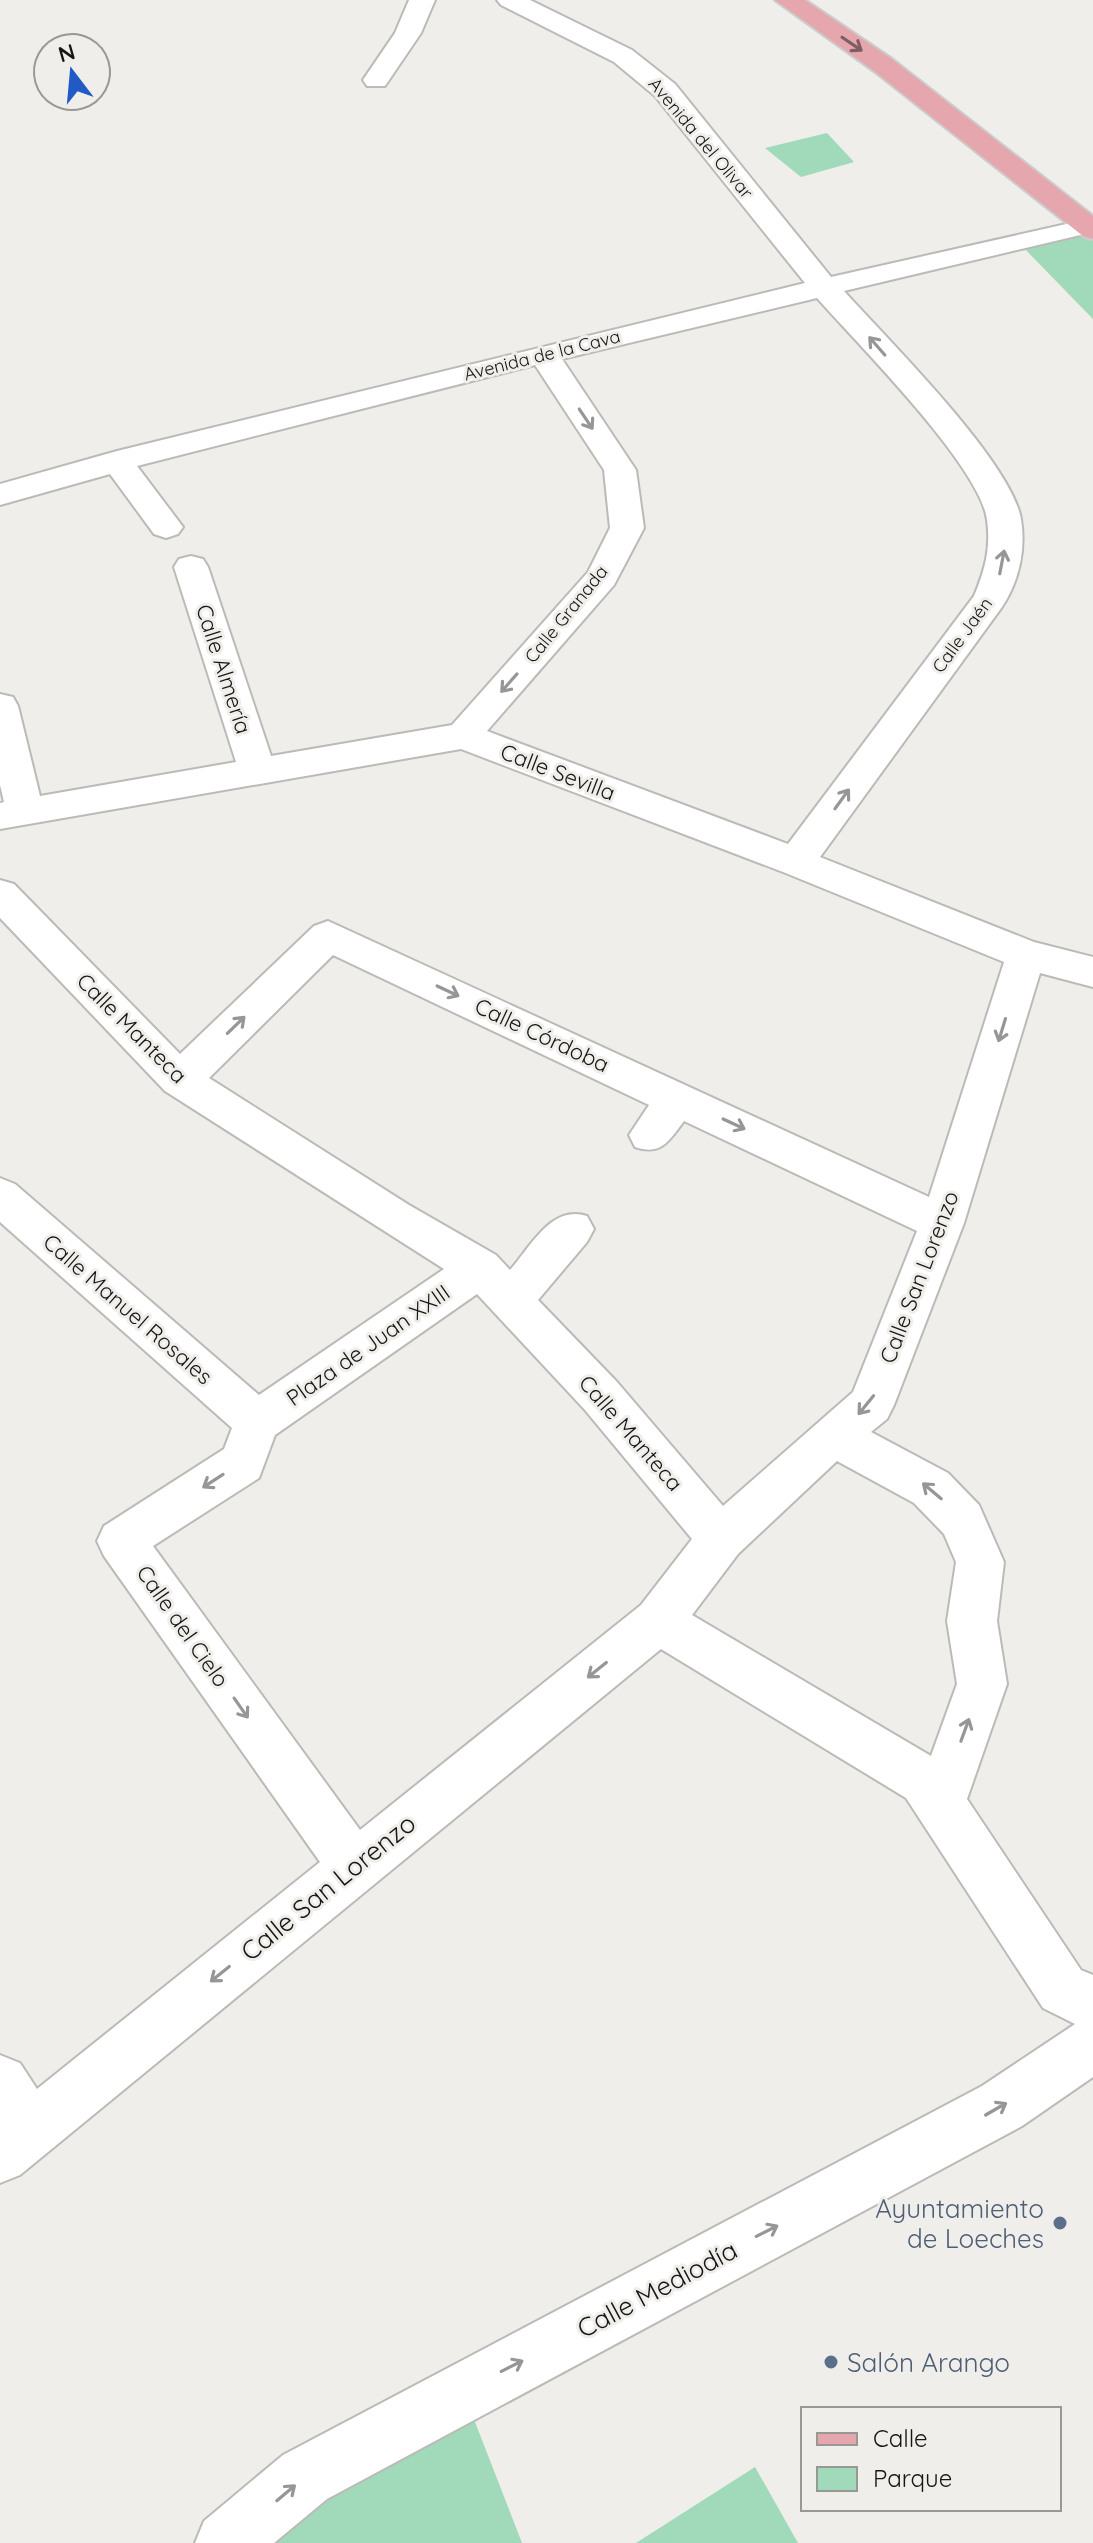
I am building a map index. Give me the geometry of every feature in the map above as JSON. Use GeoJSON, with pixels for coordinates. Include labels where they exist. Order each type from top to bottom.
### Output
{"type":"FeatureCollection","features":[{"type":"Feature","properties":{"kind":"main road"},"geometry":{"type":"LineString","coordinates":[[788,0],[883,65],[1091,225]]}},
{"type":"Feature","properties":{"kind":"main road"},"geometry":{"type":"LineString","coordinates":[[825,0],[864,23]]}},
{"type":"Feature","properties":{"kind":"main road"},"geometry":{"type":"LineString","coordinates":[[832,0],[999,135],[1091,225]]}},
{"type":"Feature","properties":{"kind":"street"},"geometry":{"type":"LineString","coordinates":[[376,80],[408,33],[422,0]]}},
{"type":"Feature","properties":{"kind":"street","name":"Avenida del Olivar"},"geometry":{"type":"LineString","coordinates":[[510,0],[623,56],[665,90],[824,287]]}},
{"type":"Feature","properties":{"kind":"street","name":"Avenida de la Cava"},"geometry":{"type":"LineString","coordinates":[[0,495],[117,461],[543,354],[1091,225]]}},
{"type":"Feature","properties":{"kind":"street","name":"Calle Jaén"},"geometry":{"type":"LineString","coordinates":[[796,862],[990,599],[1005,562],[1004,517],[983,474],[962,443],[824,287]]}},
{"type":"Feature","properties":{"kind":"street","name":"Calle Granada"},"geometry":{"type":"LineString","coordinates":[[463,736],[602,577],[627,528],[620,470],[543,354]]}},
{"type":"Feature","properties":{"kind":"street"},"geometry":{"type":"LineString","coordinates":[[117,461],[166,527]]}},
{"type":"Feature","properties":{"kind":"street","name":"Calle Almería"},"geometry":{"type":"LineString","coordinates":[[191,567],[257,771]]}},
{"type":"Feature","properties":{"kind":"street"},"geometry":{"type":"LineString","coordinates":[[0,706],[13,815],[463,736]]}},
{"type":"Feature","properties":{"kind":"street","name":"Calle Sevilla"},"geometry":{"type":"LineString","coordinates":[[463,736],[796,862],[1026,955],[1093,972]]}},
{"type":"Feature","properties":{"kind":"street","name":"Calle Manteca"},"geometry":{"type":"LineString","coordinates":[[0,894],[180,1080],[495,1284],[601,1396],[721,1539]]}},
{"type":"Feature","properties":{"kind":"street","name":"Calle Córdoba"},"geometry":{"type":"LineString","coordinates":[[180,1080],[328,936],[942,1223]]}},
{"type":"Feature","properties":{"kind":"street","name":"Calle San Lorenzo"},"geometry":{"type":"LineString","coordinates":[[721,1539],[833,1435],[871,1405],[942,1223],[1026,955]]}},
{"type":"Feature","properties":{"kind":"street"},"geometry":{"type":"LineString","coordinates":[[650,1135],[678,1098]]}},
{"type":"Feature","properties":{"kind":"street","name":"Calle Manuel Rosales"},"geometry":{"type":"LineString","coordinates":[[0,1196],[257,1422]]}},
{"type":"Feature","properties":{"kind":"street","name":"Plaza de Juan XXIII"},"geometry":{"type":"LineString","coordinates":[[257,1422],[495,1284],[572,1229]]}},
{"type":"Feature","properties":{"kind":"street","name":"Calle del Cielo"},"geometry":{"type":"LineString","coordinates":[[257,1422],[242,1463],[121,1541],[353,1865]]}},
{"type":"Feature","properties":{"kind":"street"},"geometry":{"type":"LineString","coordinates":[[833,1435],[931,1488],[962,1520],[980,1562],[972,1621],[982,1684],[939,1804]]}},
{"type":"Feature","properties":{"kind":"street"},"geometry":{"type":"LineString","coordinates":[[721,1539],[658,1621],[924,1780],[1062,1989],[1093,2004]]}},
{"type":"Feature","properties":{"kind":"street","name":"Calle San Lorenzo"},"geometry":{"type":"LineString","coordinates":[[15,2142],[353,1865],[658,1621]]}},
{"type":"Feature","properties":{"kind":"street","name":"Calle Mediodía"},"geometry":{"type":"LineString","coordinates":[[226,2543],[305,2477],[1002,2106],[1093,2044]]}},
{"type":"Feature","properties":{"kind":"street"},"geometry":{"type":"LineString","coordinates":[[0,2083],[15,2142]]}},
{"type":"Feature","properties":{"kind":"green space"},"geometry":{"type":"Polygon","coordinates":[[[827,133],[854,162],[801,177],[765,148],[827,133]]]}},
{"type":"Feature","properties":{"kind":"green space"},"geometry":{"type":"Polygon","coordinates":[[[1093,230],[1093,319],[1018,242],[1093,230]]]}},
{"type":"Feature","properties":{"kind":"green space"},"geometry":{"type":"Polygon","coordinates":[[[463,2391],[522,2543],[226,2543],[463,2391]]]}},
{"type":"Feature","properties":{"kind":"green space"},"geometry":{"type":"Polygon","coordinates":[[[755,2467],[798,2543],[636,2543],[755,2467]]]}},
{"type":"Feature","properties":{"kind":"place","name":"Ayuntamiento de Loeches"},"geometry":{"type":"Point","coordinates":[1060,2223]}},
{"type":"Feature","properties":{"kind":"place","name":"Salón Arango"},"geometry":{"type":"Point","coordinates":[831,2362]}}]}
